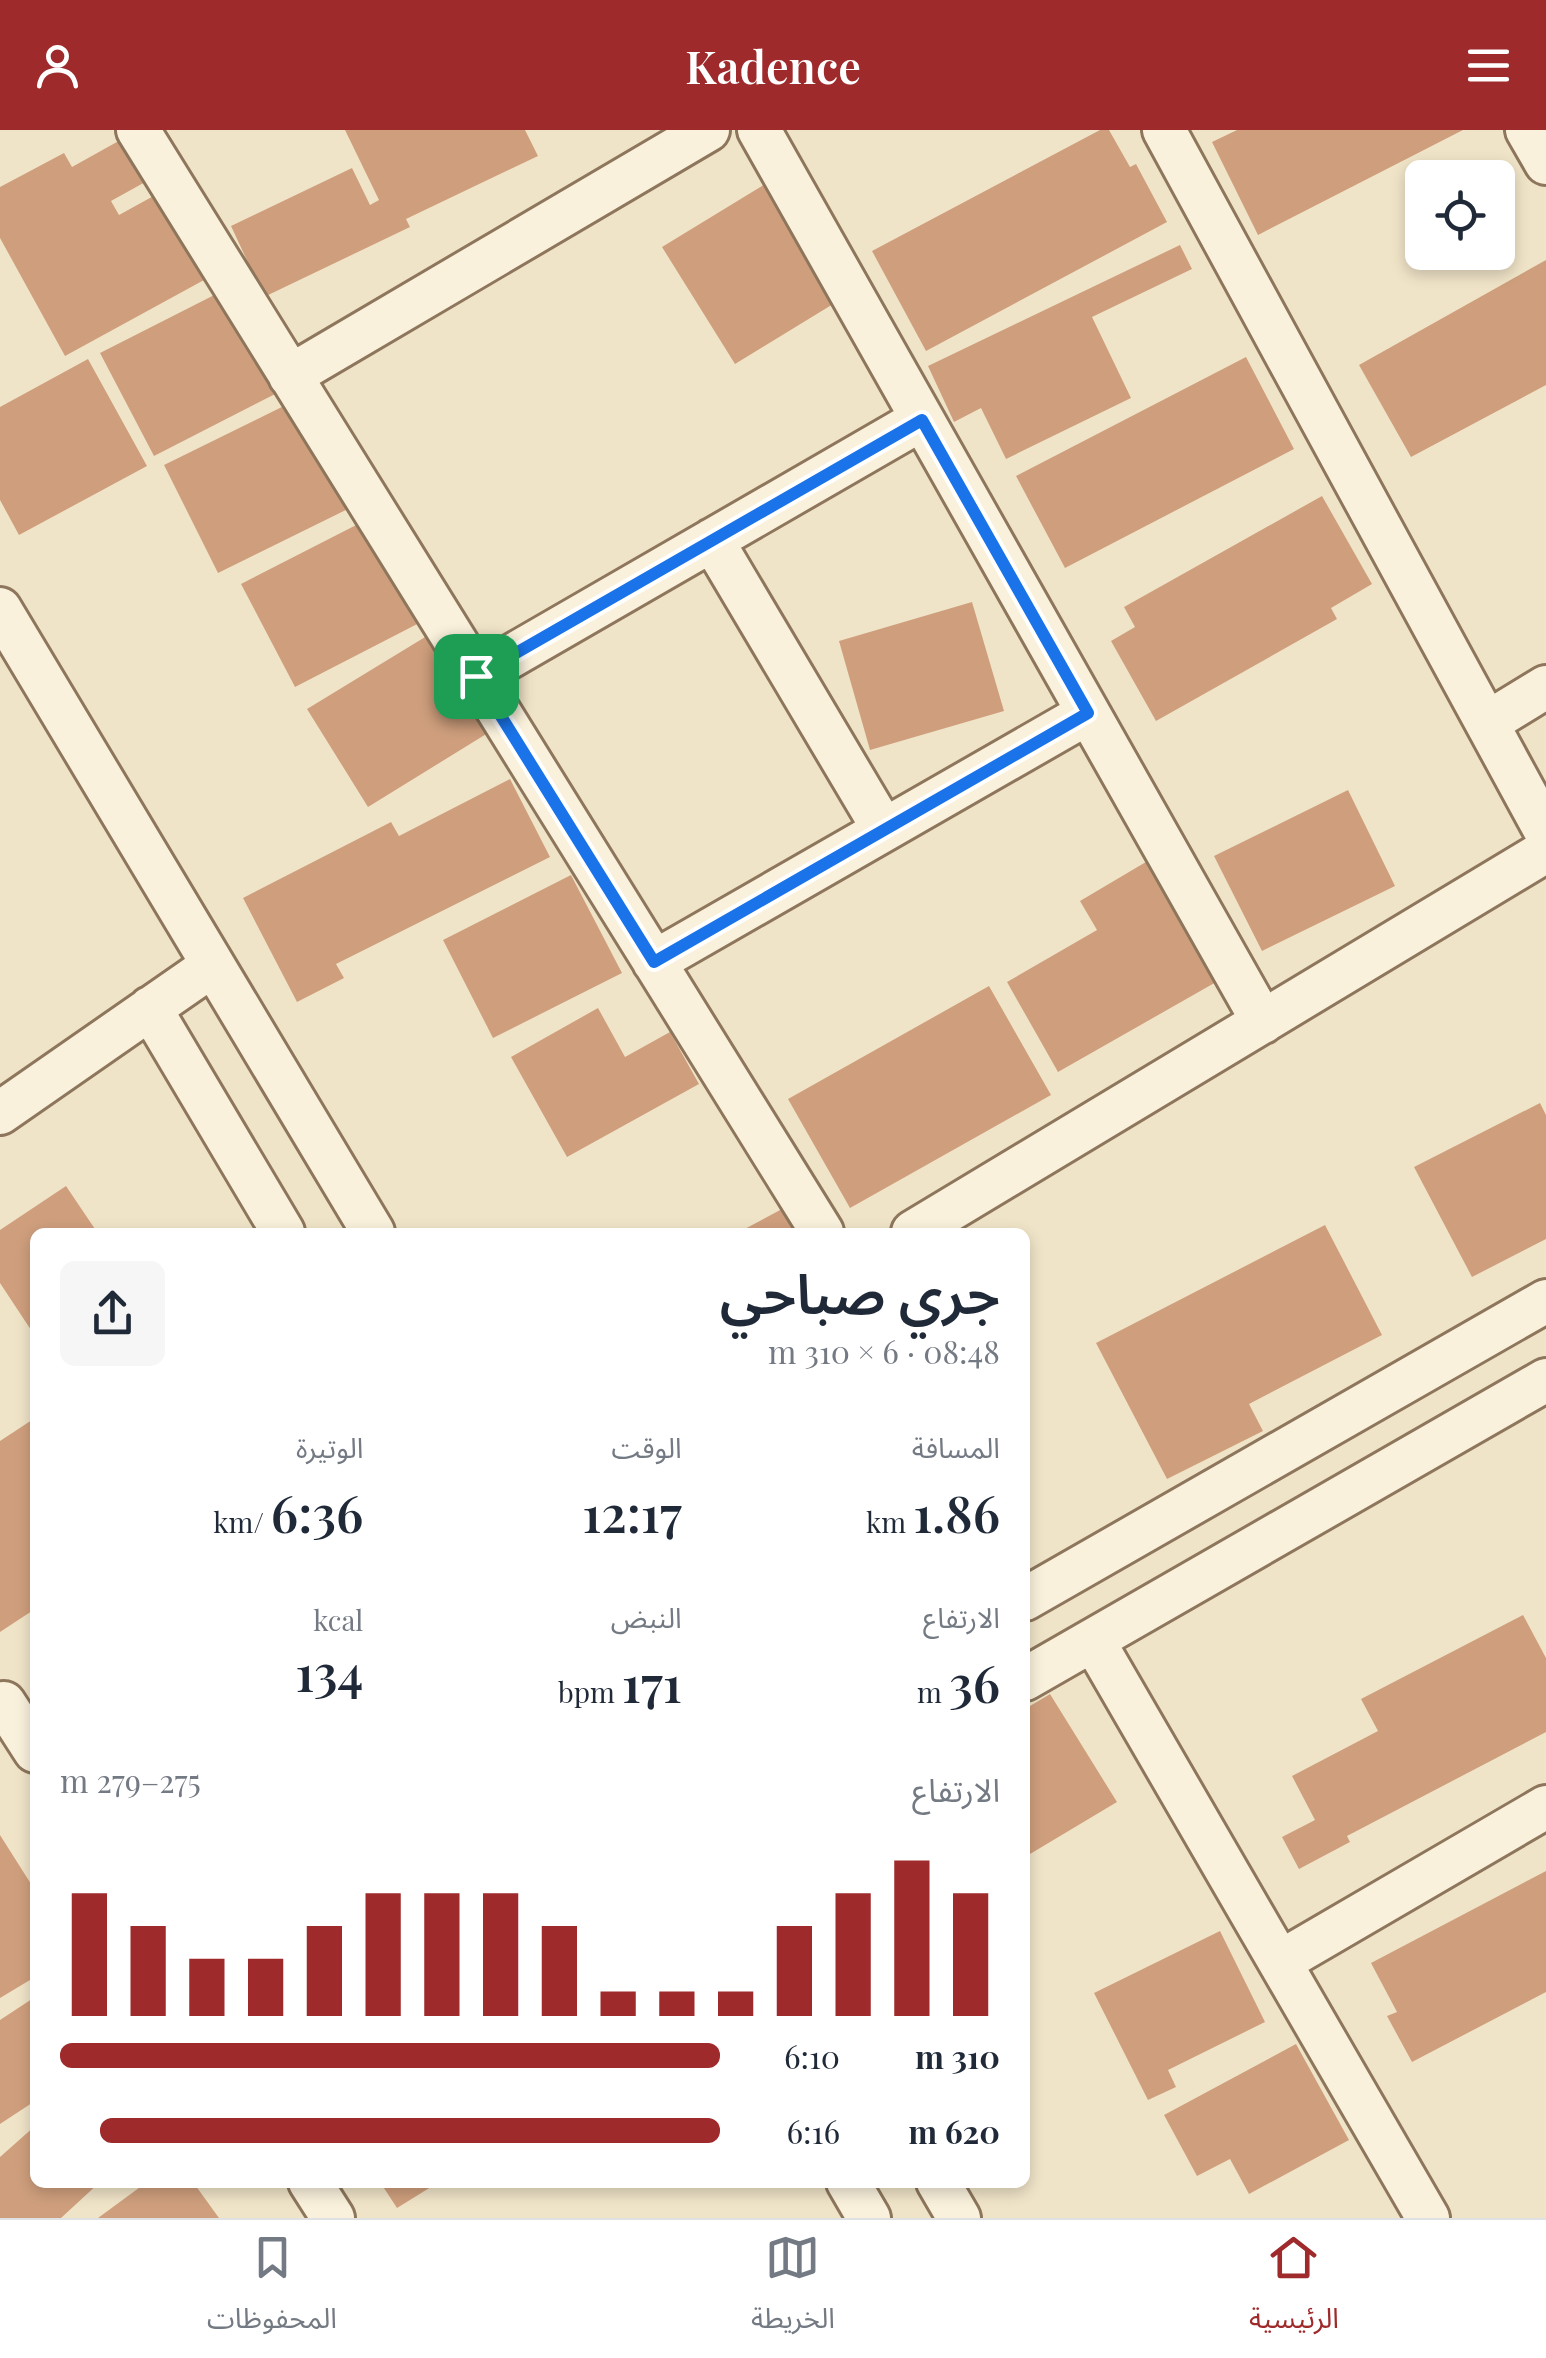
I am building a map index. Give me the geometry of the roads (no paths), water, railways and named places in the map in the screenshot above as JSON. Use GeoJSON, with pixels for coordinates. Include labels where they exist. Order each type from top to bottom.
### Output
{"type":"FeatureCollection","features":[{"type":"Feature","properties":{"kind":"street"},"geometry":{"type":"LineString","coordinates":[[138,130],[820,1228]]}},
{"type":"Feature","properties":{"kind":"street"},"geometry":{"type":"LineString","coordinates":[[290,376],[708,130]]}},
{"type":"Feature","properties":{"kind":"street"},"geometry":{"type":"LineString","coordinates":[[759,130],[1262,1022]]}},
{"type":"Feature","properties":{"kind":"street"},"geometry":{"type":"LineString","coordinates":[[1164,130],[1546,832]]}},
{"type":"Feature","properties":{"kind":"street"},"geometry":{"type":"LineString","coordinates":[[1527,130],[1546,163]]}},
{"type":"Feature","properties":{"kind":"street"},"geometry":{"type":"LineString","coordinates":[[476,676],[922,420]]}},
{"type":"Feature","properties":{"kind":"street"},"geometry":{"type":"LineString","coordinates":[[712,540],[884,830]]}},
{"type":"Feature","properties":{"kind":"street"},"geometry":{"type":"LineString","coordinates":[[0,610],[370,1228]]}},
{"type":"Feature","properties":{"kind":"street"},"geometry":{"type":"LineString","coordinates":[[1486,722],[1546,688]]}},
{"type":"Feature","properties":{"kind":"street"},"geometry":{"type":"LineString","coordinates":[[654,962],[1088,713]]}},
{"type":"Feature","properties":{"kind":"street"},"geometry":{"type":"LineString","coordinates":[[920,1228],[1546,851]]}},
{"type":"Feature","properties":{"kind":"street"},"geometry":{"type":"LineString","coordinates":[[0,1113],[213,965]]}},
{"type":"Feature","properties":{"kind":"street"},"geometry":{"type":"LineString","coordinates":[[150,1008],[281,1228]]}},
{"type":"Feature","properties":{"kind":"street"},"geometry":{"type":"LineString","coordinates":[[1031,1583],[1546,1301]]}},
{"type":"Feature","properties":{"kind":"street"},"geometry":{"type":"LineString","coordinates":[[1030,1677],[1546,1380]]}},
{"type":"Feature","properties":{"kind":"street"},"geometry":{"type":"LineString","coordinates":[[1094,1640],[1428,2218]]}},
{"type":"Feature","properties":{"kind":"street"},"geometry":{"type":"LineString","coordinates":[[13,1697],[30,1740]]}},
{"type":"Feature","properties":{"kind":"street"},"geometry":{"type":"LineString","coordinates":[[1280,1962],[1546,1807]]}},
{"type":"Feature","properties":{"kind":"street"},"geometry":{"type":"LineString","coordinates":[[314,2188],[333,2218]]}},
{"type":"Feature","properties":{"kind":"street"},"geometry":{"type":"LineString","coordinates":[[852,2188],[869,2218]]}},
{"type":"Feature","properties":{"kind":"street"},"geometry":{"type":"LineString","coordinates":[[942,2188],[959,2218]]}}]}
